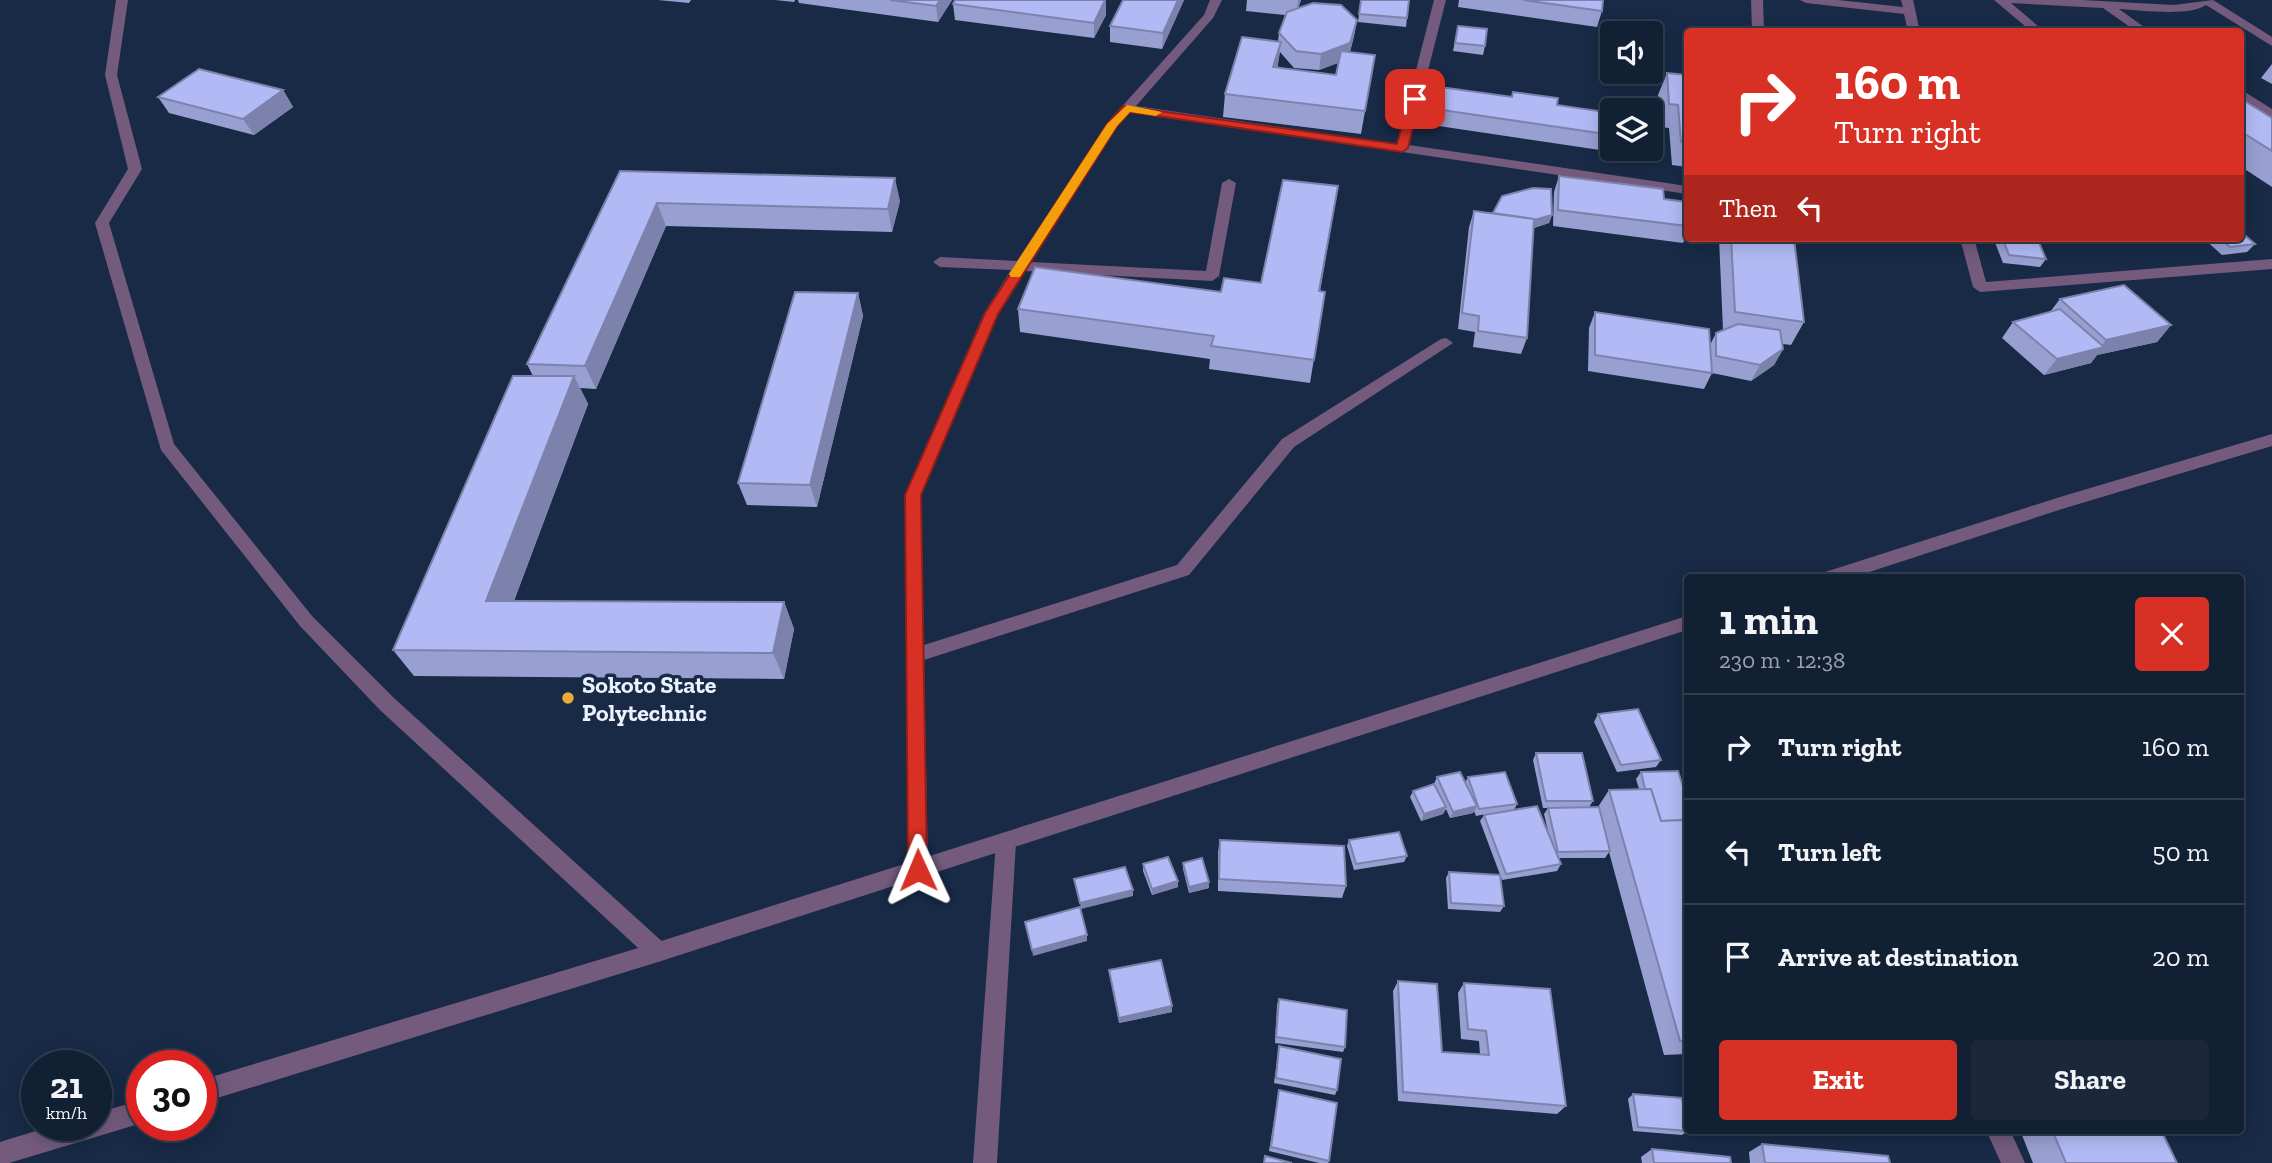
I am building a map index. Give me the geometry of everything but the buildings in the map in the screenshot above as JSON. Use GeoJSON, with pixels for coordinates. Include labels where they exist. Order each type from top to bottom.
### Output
{"type":"FeatureCollection","features":[{"type":"Feature","properties":{"kind":"street"},"geometry":{"type":"LineString","coordinates":[[122,0],[111,75],[135,169],[102,223],[167,446],[306,621],[369,686],[658,952]]}},
{"type":"Feature","properties":{"kind":"street"},"geometry":{"type":"LineString","coordinates":[[918,870],[913,495],[991,313],[1113,124],[1209,16],[1216,0]]}},
{"type":"Feature","properties":{"kind":"street"},"geometry":{"type":"LineString","coordinates":[[1402,148],[1440,0]]}},
{"type":"Feature","properties":{"kind":"street"},"geometry":{"type":"LineString","coordinates":[[1757,0],[1758,28]]}},
{"type":"Feature","properties":{"kind":"street"},"geometry":{"type":"LineString","coordinates":[[1805,0],[1908,5],[1913,28]]}},
{"type":"Feature","properties":{"kind":"street"},"geometry":{"type":"LineString","coordinates":[[2000,0],[2035,28]]}},
{"type":"Feature","properties":{"kind":"street"},"geometry":{"type":"LineString","coordinates":[[2013,0],[2174,8],[2198,6],[2205,0],[2272,42]]}},
{"type":"Feature","properties":{"kind":"street"},"geometry":{"type":"LineString","coordinates":[[2106,5],[2140,28]]}},
{"type":"Feature","properties":{"kind":"street"},"geometry":{"type":"LineString","coordinates":[[2244,96],[2272,115]]}},
{"type":"Feature","properties":{"kind":"street"},"geometry":{"type":"LineString","coordinates":[[1127,108],[1684,190]]}},
{"type":"Feature","properties":{"kind":"street"},"geometry":{"type":"LineString","coordinates":[[940,262],[1212,276],[1229,183]]}},
{"type":"Feature","properties":{"kind":"street"},"geometry":{"type":"LineString","coordinates":[[1968,242],[1980,287],[2272,264]]}},
{"type":"Feature","properties":{"kind":"street"},"geometry":{"type":"LineString","coordinates":[[915,655],[1183,570],[1288,443],[1446,343]]}},
{"type":"Feature","properties":{"kind":"street"},"geometry":{"type":"LineString","coordinates":[[1840,574],[2060,503],[2272,440]]}},
{"type":"Feature","properties":{"kind":"street"},"geometry":{"type":"LineString","coordinates":[[217,1087],[918,870],[1684,624]]}},
{"type":"Feature","properties":{"kind":"street"},"geometry":{"type":"LineString","coordinates":[[985,1163],[1006,842]]}},
{"type":"Feature","properties":{"kind":"street"},"geometry":{"type":"LineString","coordinates":[[1999,1134],[2013,1163]]}},
{"type":"Feature","properties":{"kind":"street"},"geometry":{"type":"LineString","coordinates":[[0,1154],[43,1141]]}},
{"type":"Feature","properties":{"kind":"slow traffic"},"geometry":{"type":"LineString","coordinates":[[1016,274],[1113,124],[1127,108],[1156,112]]}},
{"type":"Feature","properties":{"kind":"place","name":"Sokoto State Polytechnic"},"geometry":{"type":"Point","coordinates":[568,698]}},
{"type":"Feature","properties":{"kind":"route"},"geometry":{"type":"LineString","coordinates":[[918,870],[913,495],[991,313],[1021,266],[1113,124],[1127,108],[1402,148],[1415,99]]}}]}
